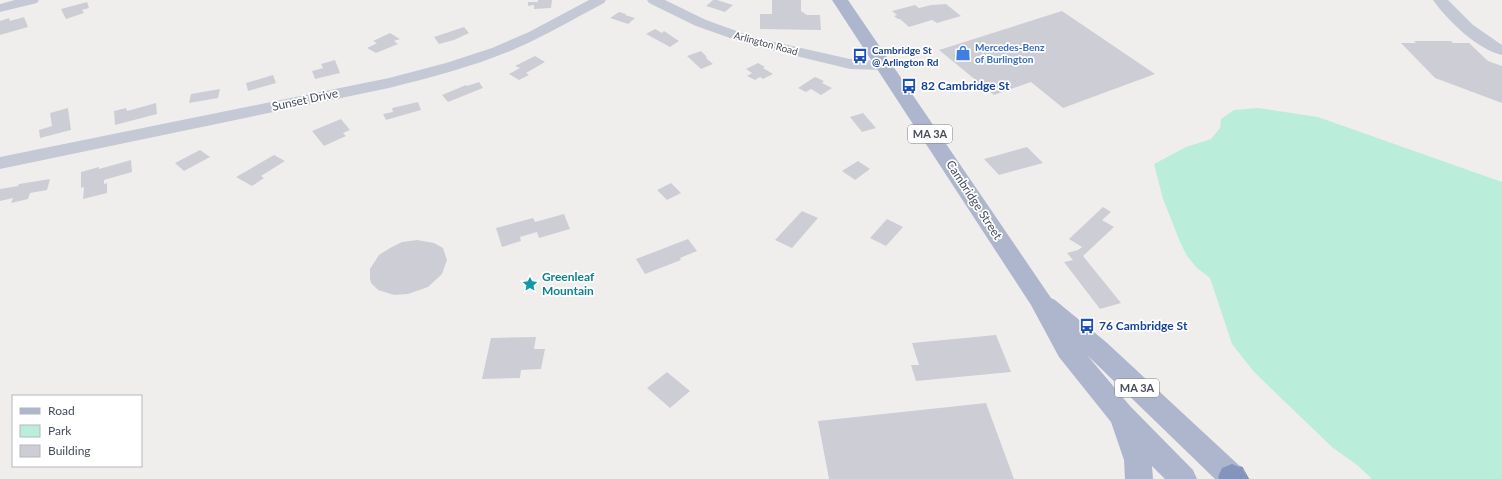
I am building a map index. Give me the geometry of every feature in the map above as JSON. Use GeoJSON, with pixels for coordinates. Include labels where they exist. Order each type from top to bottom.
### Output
{"type":"FeatureCollection","features":[{"type":"Feature","properties":{"kind":"main road","name":"Cambridge Street"},"geometry":{"type":"LineString","coordinates":[[840,0],[1041,301],[1055,329],[1068,350],[1121,414],[1183,479]]}},
{"type":"Feature","properties":{"kind":"main road","name":"Cambridge Street"},"geometry":{"type":"LineString","coordinates":[[1041,301],[1097,349],[1233,478]]}},
{"type":"Feature","properties":{"kind":"main road"},"geometry":{"type":"LineString","coordinates":[[1121,414],[1138,460],[1139,479]]}},
{"type":"Feature","properties":{"kind":"street"},"geometry":{"type":"LineString","coordinates":[[0,8],[32,0]]}},
{"type":"Feature","properties":{"kind":"street","name":"Sunset Drive"},"geometry":{"type":"LineString","coordinates":[[0,163],[389,83],[439,70],[480,58],[512,45],[599,0]]}},
{"type":"Feature","properties":{"kind":"street","name":"Arlington Road"},"geometry":{"type":"LineString","coordinates":[[654,0],[701,23],[752,40],[848,64],[883,65]]}},
{"type":"Feature","properties":{"kind":"street"},"geometry":{"type":"LineString","coordinates":[[1440,0],[1471,32],[1484,42],[1502,51]]}},
{"type":"Feature","properties":{"kind":"green space"},"geometry":{"type":"Polygon","coordinates":[[[1258,108],[1318,117],[1502,182],[1502,479],[1372,479],[1357,465],[1333,448],[1254,372],[1232,344],[1210,278],[1197,268],[1187,256],[1180,242],[1163,199],[1154,164],[1186,147],[1211,139],[1220,128],[1221,119],[1234,110],[1258,108]]]}},
{"type":"Feature","properties":{"kind":"building"},"geometry":{"type":"Polygon","coordinates":[[[538,0],[552,0],[551,8],[534,9],[534,5],[528,6],[528,2],[538,2],[538,0]]]}},
{"type":"Feature","properties":{"kind":"building"},"geometry":{"type":"Polygon","coordinates":[[[713,0],[733,5],[725,12],[706,6],[713,0]]]}},
{"type":"Feature","properties":{"kind":"building"},"geometry":{"type":"Polygon","coordinates":[[[772,0],[801,0],[801,11],[807,15],[820,15],[821,30],[760,29],[760,14],[772,14],[772,0]]]}},
{"type":"Feature","properties":{"kind":"building"},"geometry":{"type":"Polygon","coordinates":[[[87,2],[89,8],[82,10],[84,13],[66,19],[61,9],[87,2]]]}},
{"type":"Feature","properties":{"kind":"building"},"geometry":{"type":"Polygon","coordinates":[[[946,4],[961,16],[937,23],[932,20],[909,27],[894,16],[897,15],[892,11],[915,5],[919,8],[931,5],[946,4]]]}},
{"type":"Feature","properties":{"kind":"building"},"geometry":{"type":"Polygon","coordinates":[[[1062,11],[1155,74],[1063,108],[1031,82],[994,95],[939,50],[1062,11]]]}},
{"type":"Feature","properties":{"kind":"building"},"geometry":{"type":"Polygon","coordinates":[[[619,12],[635,18],[628,24],[610,18],[619,12]]]}},
{"type":"Feature","properties":{"kind":"building"},"geometry":{"type":"Polygon","coordinates":[[[24,17],[28,27],[0,35],[0,21],[9,18],[10,21],[24,17]]]}},
{"type":"Feature","properties":{"kind":"building"},"geometry":{"type":"Polygon","coordinates":[[[464,27],[469,33],[454,40],[439,44],[434,37],[464,27]]]}},
{"type":"Feature","properties":{"kind":"building"},"geometry":{"type":"Polygon","coordinates":[[[655,29],[662,33],[664,31],[679,41],[670,47],[646,34],[655,29]]]}},
{"type":"Feature","properties":{"kind":"building"},"geometry":{"type":"Polygon","coordinates":[[[390,33],[400,39],[394,41],[398,44],[376,53],[367,48],[377,43],[373,41],[390,33]]]}},
{"type":"Feature","properties":{"kind":"building"},"geometry":{"type":"Polygon","coordinates":[[[1414,41],[1451,41],[1453,43],[1469,43],[1488,61],[1502,66],[1502,103],[1435,78],[1401,43],[1416,43],[1414,41]]]}},
{"type":"Feature","properties":{"kind":"building"},"geometry":{"type":"Polygon","coordinates":[[[701,51],[713,64],[701,69],[687,56],[701,51]]]}},
{"type":"Feature","properties":{"kind":"building"},"geometry":{"type":"Polygon","coordinates":[[[535,56],[545,62],[526,73],[529,75],[519,80],[509,74],[520,68],[515,66],[535,56]]]}},
{"type":"Feature","properties":{"kind":"building"},"geometry":{"type":"Polygon","coordinates":[[[335,60],[340,73],[315,79],[312,71],[323,68],[321,64],[335,60]]]}},
{"type":"Feature","properties":{"kind":"building"},"geometry":{"type":"Polygon","coordinates":[[[758,63],[773,74],[763,79],[760,77],[755,80],[747,76],[752,73],[746,69],[758,63]]]}},
{"type":"Feature","properties":{"kind":"building"},"geometry":{"type":"Polygon","coordinates":[[[273,75],[276,83],[248,91],[246,83],[273,75]]]}},
{"type":"Feature","properties":{"kind":"building"},"geometry":{"type":"Polygon","coordinates":[[[815,77],[824,81],[822,83],[832,88],[821,95],[811,89],[806,92],[798,88],[815,77]]]}},
{"type":"Feature","properties":{"kind":"building"},"geometry":{"type":"Polygon","coordinates":[[[479,82],[483,88],[448,102],[442,95],[466,85],[479,82]]]}},
{"type":"Feature","properties":{"kind":"building"},"geometry":{"type":"Polygon","coordinates":[[[220,89],[218,98],[189,103],[191,94],[220,89]]]}},
{"type":"Feature","properties":{"kind":"building"},"geometry":{"type":"Polygon","coordinates":[[[418,102],[421,110],[386,120],[383,114],[393,112],[392,108],[418,102]]]}},
{"type":"Feature","properties":{"kind":"building"},"geometry":{"type":"Polygon","coordinates":[[[156,103],[157,114],[115,125],[114,111],[126,108],[127,111],[156,103]]]}},
{"type":"Feature","properties":{"kind":"building"},"geometry":{"type":"Polygon","coordinates":[[[68,108],[71,130],[40,138],[39,130],[52,126],[50,113],[68,108]]]}},
{"type":"Feature","properties":{"kind":"building"},"geometry":{"type":"Polygon","coordinates":[[[863,113],[876,128],[862,132],[850,117],[863,113]]]}},
{"type":"Feature","properties":{"kind":"building"},"geometry":{"type":"Polygon","coordinates":[[[341,119],[350,130],[343,133],[346,136],[324,146],[312,131],[341,119]]]}},
{"type":"Feature","properties":{"kind":"building"},"geometry":{"type":"Polygon","coordinates":[[[1027,147],[1043,163],[999,175],[984,159],[1027,147]]]}},
{"type":"Feature","properties":{"kind":"building"},"geometry":{"type":"Polygon","coordinates":[[[200,150],[210,157],[184,171],[175,163],[200,150]]]}},
{"type":"Feature","properties":{"kind":"building"},"geometry":{"type":"Polygon","coordinates":[[[274,155],[285,161],[261,176],[264,178],[252,186],[236,177],[274,155]]]}},
{"type":"Feature","properties":{"kind":"building"},"geometry":{"type":"Polygon","coordinates":[[[131,160],[132,172],[104,180],[104,184],[107,183],[107,193],[83,199],[84,187],[81,188],[81,172],[99,167],[99,169],[131,160]]]}},
{"type":"Feature","properties":{"kind":"building"},"geometry":{"type":"Polygon","coordinates":[[[858,161],[870,169],[855,180],[842,171],[858,161]]]}},
{"type":"Feature","properties":{"kind":"building"},"geometry":{"type":"Polygon","coordinates":[[[50,179],[47,190],[30,193],[28,199],[11,203],[13,198],[0,201],[0,189],[50,179]]]}},
{"type":"Feature","properties":{"kind":"building"},"geometry":{"type":"Polygon","coordinates":[[[671,183],[681,193],[667,200],[657,190],[671,183]]]}},
{"type":"Feature","properties":{"kind":"building"},"geometry":{"type":"Polygon","coordinates":[[[1103,207],[1111,212],[1102,220],[1114,227],[1083,256],[1121,303],[1100,309],[1064,262],[1073,260],[1067,253],[1078,250],[1082,247],[1069,239],[1103,207]]]}},
{"type":"Feature","properties":{"kind":"building"},"geometry":{"type":"Polygon","coordinates":[[[802,211],[818,218],[792,248],[775,240],[802,211]]]}},
{"type":"Feature","properties":{"kind":"building"},"geometry":{"type":"Polygon","coordinates":[[[564,214],[570,229],[539,238],[537,232],[520,237],[521,241],[502,247],[496,228],[533,218],[535,222],[564,214]]]}},
{"type":"Feature","properties":{"kind":"building"},"geometry":{"type":"Polygon","coordinates":[[[887,219],[903,227],[886,246],[870,238],[887,219]]]}},
{"type":"Feature","properties":{"kind":"building"},"geometry":{"type":"Polygon","coordinates":[[[688,239],[697,251],[680,258],[681,260],[645,274],[636,259],[688,239]]]}},
{"type":"Feature","properties":{"kind":"building"},"geometry":{"type":"Polygon","coordinates":[[[417,240],[434,243],[443,248],[447,260],[442,274],[428,287],[408,294],[394,295],[378,290],[371,283],[370,269],[379,255],[402,242],[417,240]]]}},
{"type":"Feature","properties":{"kind":"building"},"geometry":{"type":"Polygon","coordinates":[[[996,335],[1011,372],[916,381],[911,365],[919,365],[912,343],[996,335]]]}},
{"type":"Feature","properties":{"kind":"building"},"geometry":{"type":"Polygon","coordinates":[[[536,337],[534,349],[545,349],[541,369],[521,370],[520,378],[482,379],[491,338],[536,337]]]}},
{"type":"Feature","properties":{"kind":"building"},"geometry":{"type":"Polygon","coordinates":[[[667,372],[690,391],[670,408],[647,388],[667,372]]]}},
{"type":"Feature","properties":{"kind":"building"},"geometry":{"type":"Polygon","coordinates":[[[986,403],[1014,479],[829,479],[818,421],[986,403]]]}},
{"type":"Feature","properties":{"kind":"place","name":"Mercedes-Benz of Burlington"},"geometry":{"type":"Point","coordinates":[963,53]}},
{"type":"Feature","properties":{"kind":"place","name":"Cambridge St @ Arlington Rd"},"geometry":{"type":"Point","coordinates":[860,56]}},
{"type":"Feature","properties":{"kind":"place","name":"82 Cambridge St"},"geometry":{"type":"Point","coordinates":[909,86]}},
{"type":"Feature","properties":{"kind":"place","name":"Greenleaf Mountain"},"geometry":{"type":"Point","coordinates":[530,284]}},
{"type":"Feature","properties":{"kind":"place","name":"76 Cambridge St"},"geometry":{"type":"Point","coordinates":[1087,326]}}]}
